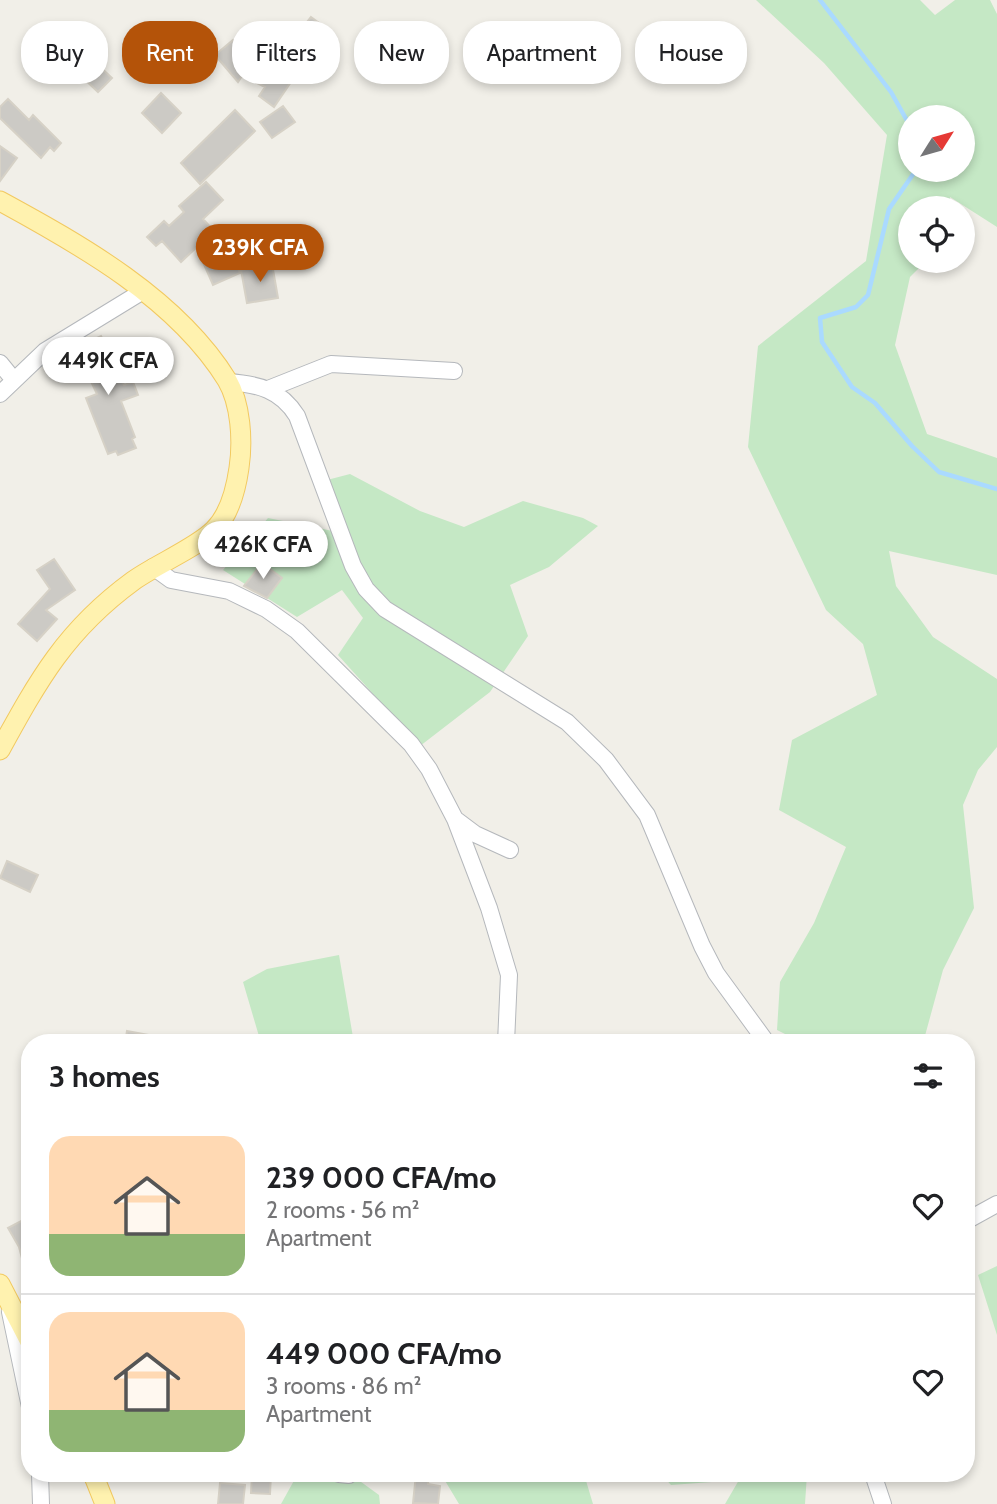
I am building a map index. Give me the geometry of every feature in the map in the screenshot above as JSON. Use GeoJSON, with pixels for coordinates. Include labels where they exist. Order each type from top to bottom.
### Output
{"type":"FeatureCollection","features":[{"type":"Feature","properties":{"kind":"main road"},"geometry":{"type":"LineString","coordinates":[[0,201],[107,262],[144,290],[206,353],[228,382],[240,426],[242,451],[237,484],[226,514],[213,532],[153,567],[106,602],[62,647],[41,674],[0,750]]}},
{"type":"Feature","properties":{"kind":"main road"},"geometry":{"type":"LineString","coordinates":[[0,1284],[21,1326]]}},
{"type":"Feature","properties":{"kind":"main road"},"geometry":{"type":"LineString","coordinates":[[99,1482],[105,1504]]}},
{"type":"Feature","properties":{"kind":"street"},"geometry":{"type":"LineString","coordinates":[[0,394],[45,351],[144,290]]}},
{"type":"Feature","properties":{"kind":"street"},"geometry":{"type":"LineString","coordinates":[[0,363],[13,379]]}},
{"type":"Feature","properties":{"kind":"street"},"geometry":{"type":"LineString","coordinates":[[268,389],[331,364],[454,371]]}},
{"type":"Feature","properties":{"kind":"street"},"geometry":{"type":"LineString","coordinates":[[228,382],[268,389],[287,401],[297,416],[332,515],[366,589],[385,609],[567,722],[586,737],[626,785],[647,816],[702,946],[734,999],[760,1034]]}},
{"type":"Feature","properties":{"kind":"street"},"geometry":{"type":"LineString","coordinates":[[153,567],[171,580],[229,591],[266,609],[297,631],[411,744],[429,769],[455,819],[489,908],[509,975],[506,1034]]}},
{"type":"Feature","properties":{"kind":"street"},"geometry":{"type":"LineString","coordinates":[[455,819],[475,834],[510,850]]}},
{"type":"Feature","properties":{"kind":"street"},"geometry":{"type":"LineString","coordinates":[[975,1216],[997,1204]]}},
{"type":"Feature","properties":{"kind":"street"},"geometry":{"type":"LineString","coordinates":[[8,1303],[21,1364]]}},
{"type":"Feature","properties":{"kind":"street"},"geometry":{"type":"LineString","coordinates":[[40,1482],[41,1504]]}},
{"type":"Feature","properties":{"kind":"street"},"geometry":{"type":"LineString","coordinates":[[876,1482],[883,1504]]}},
{"type":"Feature","properties":{"kind":"green space"},"geometry":{"type":"Polygon","coordinates":[[[756,0],[920,0],[935,15],[955,0],[990,0],[997,14],[997,227],[975,213],[975,196],[898,196],[898,273],[914,273],[910,277],[895,345],[927,434],[997,458],[997,575],[889,551],[896,586],[933,637],[997,679],[997,747],[978,770],[963,805],[974,908],[943,970],[925,1034],[785,1034],[777,1030],[780,982],[814,923],[846,847],[779,810],[792,740],[877,695],[863,644],[826,610],[748,447],[758,346],[866,261],[887,135],[824,63],[756,0]]]}},
{"type":"Feature","properties":{"kind":"green space"},"geometry":{"type":"Polygon","coordinates":[[[350,474],[420,511],[464,527],[523,501],[583,518],[598,526],[549,567],[510,585],[528,636],[490,692],[420,746],[338,655],[363,618],[342,590],[297,617],[223,570],[268,518],[348,534],[327,480],[350,474]]]}},
{"type":"Feature","properties":{"kind":"green space"},"geometry":{"type":"Polygon","coordinates":[[[339,955],[352,1034],[258,1034],[243,982],[267,969],[339,955]]]}},
{"type":"Feature","properties":{"kind":"green space"},"geometry":{"type":"Polygon","coordinates":[[[997,1266],[997,1335],[978,1275],[997,1266]]]}},
{"type":"Feature","properties":{"kind":"green space"},"geometry":{"type":"Polygon","coordinates":[[[293,1482],[361,1482],[379,1495],[380,1504],[281,1504],[293,1482]]]}},
{"type":"Feature","properties":{"kind":"green space"},"geometry":{"type":"Polygon","coordinates":[[[446,1482],[586,1482],[593,1504],[459,1504],[446,1482]]]}},
{"type":"Feature","properties":{"kind":"green space"},"geometry":{"type":"Polygon","coordinates":[[[668,1482],[712,1482],[671,1485],[668,1482]]]}},
{"type":"Feature","properties":{"kind":"green space"},"geometry":{"type":"Polygon","coordinates":[[[738,1482],[806,1482],[805,1504],[725,1504],[738,1482]]]}},
{"type":"Feature","properties":{"kind":"building"},"geometry":{"type":"Polygon","coordinates":[[[232,41],[232,75],[218,59],[218,52],[232,41]]]}},
{"type":"Feature","properties":{"kind":"building"},"geometry":{"type":"Polygon","coordinates":[[[89,84],[106,84],[98,92],[89,84]]]}},
{"type":"Feature","properties":{"kind":"building"},"geometry":{"type":"Polygon","coordinates":[[[259,84],[290,84],[274,107],[259,96],[265,87],[259,84]]]}},
{"type":"Feature","properties":{"kind":"building"},"geometry":{"type":"Polygon","coordinates":[[[161,93],[181,113],[162,133],[142,113],[161,93]]]}},
{"type":"Feature","properties":{"kind":"building"},"geometry":{"type":"Polygon","coordinates":[[[8,99],[29,120],[33,115],[61,143],[54,151],[50,147],[41,158],[0,118],[0,107],[8,99]]]}},
{"type":"Feature","properties":{"kind":"building"},"geometry":{"type":"Polygon","coordinates":[[[283,106],[295,122],[272,138],[260,122],[283,106]]]}},
{"type":"Feature","properties":{"kind":"building"},"geometry":{"type":"Polygon","coordinates":[[[235,110],[255,131],[200,184],[181,163],[235,110]]]}},
{"type":"Feature","properties":{"kind":"building"},"geometry":{"type":"Polygon","coordinates":[[[0,146],[17,158],[0,181],[0,146]]]}},
{"type":"Feature","properties":{"kind":"building"},"geometry":{"type":"Polygon","coordinates":[[[206,182],[223,200],[203,219],[214,231],[181,262],[162,241],[156,246],[147,237],[164,221],[169,226],[184,212],[179,206],[206,182]]]}},
{"type":"Feature","properties":{"kind":"building"},"geometry":{"type":"Polygon","coordinates":[[[232,250],[240,273],[213,285],[203,262],[232,250]]]}},
{"type":"Feature","properties":{"kind":"building"},"geometry":{"type":"Polygon","coordinates":[[[272,264],[278,298],[247,303],[241,270],[272,264]]]}},
{"type":"Feature","properties":{"kind":"building"},"geometry":{"type":"Polygon","coordinates":[[[101,336],[124,385],[133,382],[138,395],[121,401],[135,437],[132,439],[136,448],[118,455],[116,451],[108,454],[86,398],[97,394],[75,348],[101,336]]]}},
{"type":"Feature","properties":{"kind":"building"},"geometry":{"type":"Polygon","coordinates":[[[54,559],[75,590],[46,610],[57,619],[37,641],[18,624],[50,589],[37,570],[54,559]]]}},
{"type":"Feature","properties":{"kind":"building"},"geometry":{"type":"Polygon","coordinates":[[[262,563],[282,578],[267,598],[244,586],[262,563]]]}},
{"type":"Feature","properties":{"kind":"building"},"geometry":{"type":"Polygon","coordinates":[[[7,861],[38,875],[30,892],[0,878],[7,861]]]}},
{"type":"Feature","properties":{"kind":"building"},"geometry":{"type":"Polygon","coordinates":[[[21,1221],[21,1255],[19,1247],[8,1228],[21,1221]]]}},
{"type":"Feature","properties":{"kind":"building"},"geometry":{"type":"Polygon","coordinates":[[[252,1482],[271,1482],[270,1494],[251,1493],[252,1482]]]}},
{"type":"Feature","properties":{"kind":"building"},"geometry":{"type":"Polygon","coordinates":[[[415,1482],[440,1486],[438,1504],[413,1503],[415,1482]]]}},
{"type":"Feature","properties":{"kind":"building"},"geometry":{"type":"Polygon","coordinates":[[[220,1483],[245,1485],[243,1504],[218,1504],[220,1483]]]}},
{"type":"Feature","properties":{"kind":"waterway"},"geometry":{"type":"LineString","coordinates":[[820,0],[898,105]]}},
{"type":"Feature","properties":{"kind":"waterway"},"geometry":{"type":"LineString","coordinates":[[908,182],[889,209],[868,295],[856,307],[820,318],[822,342],[852,387],[875,403],[912,446],[939,472],[997,489]]}}]}
